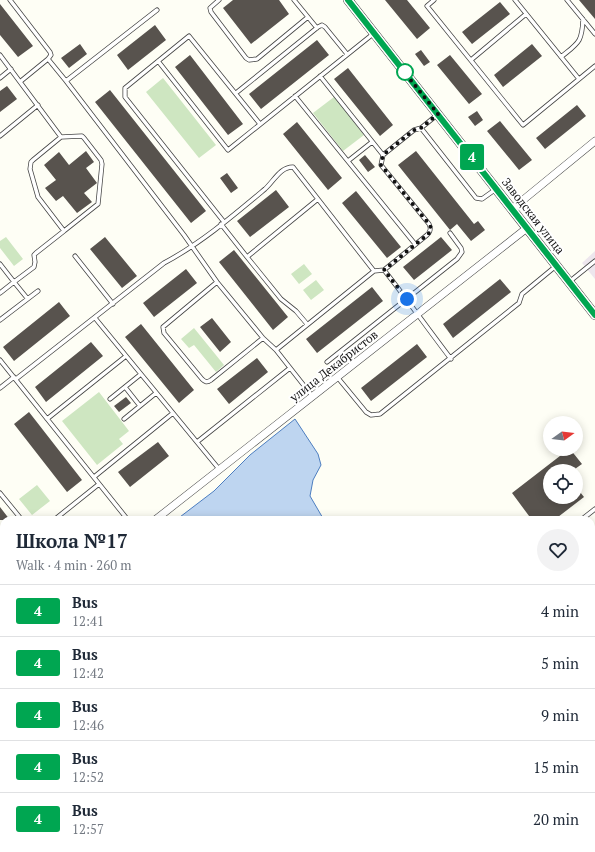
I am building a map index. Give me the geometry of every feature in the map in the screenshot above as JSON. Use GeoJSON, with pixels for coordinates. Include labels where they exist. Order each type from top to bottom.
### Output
{"type":"FeatureCollection","features":[{"type":"Feature","properties":{"kind":"street","name":"Заводская улица"},"geometry":{"type":"LineString","coordinates":[[348,0],[595,315]]}},
{"type":"Feature","properties":{"kind":"street"},"geometry":{"type":"LineString","coordinates":[[512,209],[595,141]]}},
{"type":"Feature","properties":{"kind":"street","name":"улица Декабристов"},"geometry":{"type":"LineString","coordinates":[[160,516],[312,396],[338,378],[527,228]]}},
{"type":"Feature","properties":{"kind":"lane"},"geometry":{"type":"LineString","coordinates":[[10,0],[50,52],[48,59],[21,81]]}},
{"type":"Feature","properties":{"kind":"lane"},"geometry":{"type":"LineString","coordinates":[[219,0],[210,8],[211,12],[249,60],[257,58],[308,17]]}},
{"type":"Feature","properties":{"kind":"lane"},"geometry":{"type":"LineString","coordinates":[[294,0],[316,28]]}},
{"type":"Feature","properties":{"kind":"lane"},"geometry":{"type":"LineString","coordinates":[[434,0],[427,6],[524,125],[595,66]]}},
{"type":"Feature","properties":{"kind":"lane"},"geometry":{"type":"LineString","coordinates":[[515,0],[579,79]]}},
{"type":"Feature","properties":{"kind":"lane"},"geometry":{"type":"LineString","coordinates":[[567,0],[595,34]]}},
{"type":"Feature","properties":{"kind":"lane"},"geometry":{"type":"LineString","coordinates":[[66,81],[156,10]]}},
{"type":"Feature","properties":{"kind":"lane"},"geometry":{"type":"LineString","coordinates":[[470,60],[526,14]]}},
{"type":"Feature","properties":{"kind":"lane"},"geometry":{"type":"LineString","coordinates":[[561,57],[579,42],[582,33],[583,19]]}},
{"type":"Feature","properties":{"kind":"lane"},"geometry":{"type":"LineString","coordinates":[[236,93],[316,28],[322,25],[347,54]]}},
{"type":"Feature","properties":{"kind":"lane"},"geometry":{"type":"LineString","coordinates":[[158,62],[228,150],[374,33]]}},
{"type":"Feature","properties":{"kind":"lane"},"geometry":{"type":"LineString","coordinates":[[260,124],[189,36],[125,88],[125,97],[247,257],[281,299],[296,311],[307,324]]}},
{"type":"Feature","properties":{"kind":"lane"},"geometry":{"type":"LineString","coordinates":[[0,55],[21,81],[61,137]]}},
{"type":"Feature","properties":{"kind":"lane"},"geometry":{"type":"LineString","coordinates":[[48,59],[184,235],[217,282],[263,338],[276,350],[312,396]]}},
{"type":"Feature","properties":{"kind":"lane"},"geometry":{"type":"LineString","coordinates":[[0,78],[11,69]]}},
{"type":"Feature","properties":{"kind":"lane"},"geometry":{"type":"LineString","coordinates":[[320,76],[383,155]]}},
{"type":"Feature","properties":{"kind":"lane"},"geometry":{"type":"LineString","coordinates":[[295,96],[415,244]]}},
{"type":"Feature","properties":{"kind":"lane"},"geometry":{"type":"LineString","coordinates":[[0,136],[38,106]]}},
{"type":"Feature","properties":{"kind":"lane"},"geometry":{"type":"LineString","coordinates":[[276,350],[374,271],[384,270],[430,232],[431,228],[429,224],[381,165],[383,155],[414,130],[421,128],[438,114]]}},
{"type":"Feature","properties":{"kind":"lane"},"geometry":{"type":"LineString","coordinates":[[421,128],[476,198],[482,199],[496,188]]}},
{"type":"Feature","properties":{"kind":"lane"},"geometry":{"type":"LineString","coordinates":[[0,293],[34,267],[34,255],[36,253],[64,231],[98,204],[102,160],[82,136],[61,137],[33,160],[30,166],[38,197],[64,231]]}},
{"type":"Feature","properties":{"kind":"lane"},"geometry":{"type":"LineString","coordinates":[[348,162],[372,142]]}},
{"type":"Feature","properties":{"kind":"lane"},"geometry":{"type":"LineString","coordinates":[[0,388],[95,318],[164,263],[192,248],[267,188],[279,173],[288,167],[293,166],[374,271]]}},
{"type":"Feature","properties":{"kind":"lane"},"geometry":{"type":"LineString","coordinates":[[247,257],[318,199]]}},
{"type":"Feature","properties":{"kind":"lane"},"geometry":{"type":"LineString","coordinates":[[327,362],[461,255],[461,248],[450,233]]}},
{"type":"Feature","properties":{"kind":"lane"},"geometry":{"type":"LineString","coordinates":[[76,256],[113,304]]}},
{"type":"Feature","properties":{"kind":"lane"},"geometry":{"type":"LineString","coordinates":[[569,282],[595,261]]}},
{"type":"Feature","properties":{"kind":"lane"},"geometry":{"type":"LineString","coordinates":[[0,264],[27,298]]}},
{"type":"Feature","properties":{"kind":"lane"},"geometry":{"type":"LineString","coordinates":[[338,378],[366,412],[371,415],[380,414],[519,304],[522,294],[556,266]]}},
{"type":"Feature","properties":{"kind":"lane"},"geometry":{"type":"LineString","coordinates":[[384,270],[418,314],[426,328],[451,359]]}},
{"type":"Feature","properties":{"kind":"lane"},"geometry":{"type":"LineString","coordinates":[[217,282],[163,327],[164,333],[204,382],[211,380],[263,338]]}},
{"type":"Feature","properties":{"kind":"lane"},"geometry":{"type":"LineString","coordinates":[[0,320],[38,291]]}},
{"type":"Feature","properties":{"kind":"lane"},"geometry":{"type":"LineString","coordinates":[[95,318],[220,470]]}},
{"type":"Feature","properties":{"kind":"lane"},"geometry":{"type":"LineString","coordinates":[[47,419],[126,356]]}},
{"type":"Feature","properties":{"kind":"lane"},"geometry":{"type":"LineString","coordinates":[[0,360],[125,516]]}},
{"type":"Feature","properties":{"kind":"lane"},"geometry":{"type":"LineString","coordinates":[[197,442],[290,368]]}},
{"type":"Feature","properties":{"kind":"lane"},"geometry":{"type":"LineString","coordinates":[[110,399],[141,374]]}},
{"type":"Feature","properties":{"kind":"lane"},"geometry":{"type":"LineString","coordinates":[[125,387],[140,406]]}},
{"type":"Feature","properties":{"kind":"lane"},"geometry":{"type":"LineString","coordinates":[[124,419],[156,393]]}},
{"type":"Feature","properties":{"kind":"lane"},"geometry":{"type":"LineString","coordinates":[[94,477],[173,413]]}},
{"type":"Feature","properties":{"kind":"lane"},"geometry":{"type":"LineString","coordinates":[[59,516],[99,484]]}},
{"type":"Feature","properties":{"kind":"lane"},"geometry":{"type":"LineString","coordinates":[[0,493],[19,516]]}},
{"type":"Feature","properties":{"kind":"lane"},"geometry":{"type":"LineString","coordinates":[[586,516],[595,509]]}},
{"type":"Feature","properties":{"kind":"shaded area"},"geometry":{"type":"Polygon","coordinates":[[[595,251],[595,279],[582,263],[595,251]]]}},
{"type":"Feature","properties":{"kind":"green space"},"geometry":{"type":"Polygon","coordinates":[[[163,78],[216,145],[199,158],[146,92],[163,78]]]}},
{"type":"Feature","properties":{"kind":"green space"},"geometry":{"type":"Polygon","coordinates":[[[334,97],[364,135],[343,151],[313,113],[334,97]]]}},
{"type":"Feature","properties":{"kind":"green space"},"geometry":{"type":"Polygon","coordinates":[[[6,237],[23,259],[14,266],[0,248],[0,241],[6,237]]]}},
{"type":"Feature","properties":{"kind":"green space"},"geometry":{"type":"Polygon","coordinates":[[[304,264],[312,274],[299,284],[291,274],[304,264]]]}},
{"type":"Feature","properties":{"kind":"green space"},"geometry":{"type":"Polygon","coordinates":[[[316,280],[324,290],[311,300],[303,290],[316,280]]]}},
{"type":"Feature","properties":{"kind":"green space"},"geometry":{"type":"Polygon","coordinates":[[[194,328],[224,365],[216,372],[194,345],[189,348],[181,339],[194,328]]]}},
{"type":"Feature","properties":{"kind":"green space"},"geometry":{"type":"Polygon","coordinates":[[[99,392],[129,431],[119,439],[123,444],[97,465],[62,421],[99,392]]]}},
{"type":"Feature","properties":{"kind":"green space"},"geometry":{"type":"Polygon","coordinates":[[[37,485],[50,501],[32,515],[19,499],[37,485]]]}},
{"type":"Feature","properties":{"kind":"water"},"geometry":{"type":"Polygon","coordinates":[[[295,419],[318,454],[321,465],[313,480],[310,496],[322,516],[181,516],[214,491],[250,455],[295,419]]]}},
{"type":"Feature","properties":{"kind":"building"},"geometry":{"type":"Polygon","coordinates":[[[233,0],[279,0],[289,14],[251,44],[223,8],[233,0]]]}},
{"type":"Feature","properties":{"kind":"building"},"geometry":{"type":"Polygon","coordinates":[[[385,0],[407,0],[430,28],[417,39],[385,0]]]}},
{"type":"Feature","properties":{"kind":"building"},"geometry":{"type":"Polygon","coordinates":[[[579,0],[595,0],[595,19],[579,0]]]}},
{"type":"Feature","properties":{"kind":"building"},"geometry":{"type":"Polygon","coordinates":[[[500,2],[510,14],[472,44],[462,32],[500,2]]]}},
{"type":"Feature","properties":{"kind":"building"},"geometry":{"type":"Polygon","coordinates":[[[0,4],[33,46],[18,57],[0,35],[0,4]]]}},
{"type":"Feature","properties":{"kind":"building"},"geometry":{"type":"Polygon","coordinates":[[[155,25],[166,40],[128,70],[117,55],[155,25]]]}},
{"type":"Feature","properties":{"kind":"building"},"geometry":{"type":"Polygon","coordinates":[[[317,40],[329,55],[261,109],[249,94],[317,40]]]}},
{"type":"Feature","properties":{"kind":"building"},"geometry":{"type":"Polygon","coordinates":[[[80,44],[87,54],[69,68],[61,58],[80,44]]]}},
{"type":"Feature","properties":{"kind":"building"},"geometry":{"type":"Polygon","coordinates":[[[532,44],[542,56],[503,87],[494,75],[532,44]]]}},
{"type":"Feature","properties":{"kind":"building"},"geometry":{"type":"Polygon","coordinates":[[[421,50],[430,62],[424,66],[415,54],[421,50]]]}},
{"type":"Feature","properties":{"kind":"building"},"geometry":{"type":"Polygon","coordinates":[[[190,55],[243,124],[228,135],[175,67],[190,55]]]}},
{"type":"Feature","properties":{"kind":"building"},"geometry":{"type":"Polygon","coordinates":[[[450,55],[482,94],[469,104],[437,65],[450,55]]]}},
{"type":"Feature","properties":{"kind":"building"},"geometry":{"type":"Polygon","coordinates":[[[348,68],[393,125],[380,136],[334,79],[348,68]]]}},
{"type":"Feature","properties":{"kind":"building"},"geometry":{"type":"Polygon","coordinates":[[[7,86],[17,99],[0,112],[0,91],[7,86]]]}},
{"type":"Feature","properties":{"kind":"building"},"geometry":{"type":"Polygon","coordinates":[[[110,90],[206,211],[191,223],[95,102],[110,90]]]}},
{"type":"Feature","properties":{"kind":"building"},"geometry":{"type":"Polygon","coordinates":[[[577,105],[586,116],[545,149],[536,138],[577,105]]]}},
{"type":"Feature","properties":{"kind":"building"},"geometry":{"type":"Polygon","coordinates":[[[477,111],[483,120],[475,126],[468,117],[477,111]]]}},
{"type":"Feature","properties":{"kind":"building"},"geometry":{"type":"Polygon","coordinates":[[[500,121],[532,160],[519,170],[487,131],[500,121]]]}},
{"type":"Feature","properties":{"kind":"building"},"geometry":{"type":"Polygon","coordinates":[[[297,122],[342,178],[328,190],[283,134],[297,122]]]}},
{"type":"Feature","properties":{"kind":"building"},"geometry":{"type":"Polygon","coordinates":[[[86,151],[94,162],[86,168],[97,183],[84,193],[92,202],[77,213],[63,196],[56,201],[45,188],[56,180],[44,165],[59,152],[69,165],[86,151]]]}},
{"type":"Feature","properties":{"kind":"building"},"geometry":{"type":"Polygon","coordinates":[[[416,151],[474,224],[478,221],[485,230],[471,241],[457,224],[450,230],[398,165],[416,151]]]}},
{"type":"Feature","properties":{"kind":"building"},"geometry":{"type":"Polygon","coordinates":[[[365,155],[375,167],[368,172],[359,160],[365,155]]]}},
{"type":"Feature","properties":{"kind":"building"},"geometry":{"type":"Polygon","coordinates":[[[227,173],[238,188],[231,193],[220,178],[227,173]]]}},
{"type":"Feature","properties":{"kind":"building"},"geometry":{"type":"Polygon","coordinates":[[[276,190],[289,207],[250,237],[237,221],[276,190]]]}},
{"type":"Feature","properties":{"kind":"building"},"geometry":{"type":"Polygon","coordinates":[[[356,191],[401,247],[387,258],[342,203],[356,191]]]}},
{"type":"Feature","properties":{"kind":"building"},"geometry":{"type":"Polygon","coordinates":[[[105,237],[137,276],[122,288],[90,249],[105,237]]]}},
{"type":"Feature","properties":{"kind":"building"},"geometry":{"type":"Polygon","coordinates":[[[441,237],[452,250],[414,280],[403,267],[441,237]]]}},
{"type":"Feature","properties":{"kind":"building"},"geometry":{"type":"Polygon","coordinates":[[[234,250],[288,317],[273,330],[219,262],[234,250]]]}},
{"type":"Feature","properties":{"kind":"building"},"geometry":{"type":"Polygon","coordinates":[[[186,269],[197,283],[154,317],[143,303],[186,269]]]}},
{"type":"Feature","properties":{"kind":"building"},"geometry":{"type":"Polygon","coordinates":[[[500,279],[511,292],[453,338],[443,324],[500,279]]]}},
{"type":"Feature","properties":{"kind":"building"},"geometry":{"type":"Polygon","coordinates":[[[372,287],[383,301],[317,353],[306,339],[372,287]]]}},
{"type":"Feature","properties":{"kind":"building"},"geometry":{"type":"Polygon","coordinates":[[[59,302],[70,316],[14,361],[3,347],[59,302]]]}},
{"type":"Feature","properties":{"kind":"building"},"geometry":{"type":"Polygon","coordinates":[[[212,318],[231,342],[220,352],[200,327],[212,318]]]}},
{"type":"Feature","properties":{"kind":"building"},"geometry":{"type":"Polygon","coordinates":[[[141,324],[194,390],[179,403],[125,337],[141,324]]]}},
{"type":"Feature","properties":{"kind":"building"},"geometry":{"type":"Polygon","coordinates":[[[91,342],[103,356],[46,402],[35,387],[91,342]]]}},
{"type":"Feature","properties":{"kind":"building"},"geometry":{"type":"Polygon","coordinates":[[[417,344],[427,357],[371,401],[361,388],[417,344]]]}},
{"type":"Feature","properties":{"kind":"building"},"geometry":{"type":"Polygon","coordinates":[[[257,358],[268,372],[229,404],[217,389],[257,358]]]}},
{"type":"Feature","properties":{"kind":"building"},"geometry":{"type":"Polygon","coordinates":[[[126,397],[131,403],[119,412],[114,406],[126,397]]]}},
{"type":"Feature","properties":{"kind":"building"},"geometry":{"type":"Polygon","coordinates":[[[29,412],[82,480],[67,492],[14,424],[29,412]]]}},
{"type":"Feature","properties":{"kind":"building"},"geometry":{"type":"Polygon","coordinates":[[[158,442],[169,456],[130,487],[118,472],[158,442]]]}},
{"type":"Feature","properties":{"kind":"building"},"geometry":{"type":"Polygon","coordinates":[[[560,456],[576,456],[582,464],[550,464],[560,456]]]}},
{"type":"Feature","properties":{"kind":"building"},"geometry":{"type":"Polygon","coordinates":[[[543,469],[543,504],[575,504],[559,516],[529,516],[512,493],[543,469]]]}},
{"type":"Feature","properties":{"kind":"building"},"geometry":{"type":"Polygon","coordinates":[[[0,507],[7,516],[0,516],[0,507]]]}},
{"type":"Feature","properties":{"kind":"bus line","name":"4"},"geometry":{"type":"LineString","coordinates":[[348,0],[595,315]]}},
{"type":"Feature","properties":{"kind":"route"},"geometry":{"type":"LineString","coordinates":[[405,72],[401,68],[438,114],[421,128],[414,130],[383,155],[381,165],[431,228],[427,235],[384,270],[407,299]]}}]}
